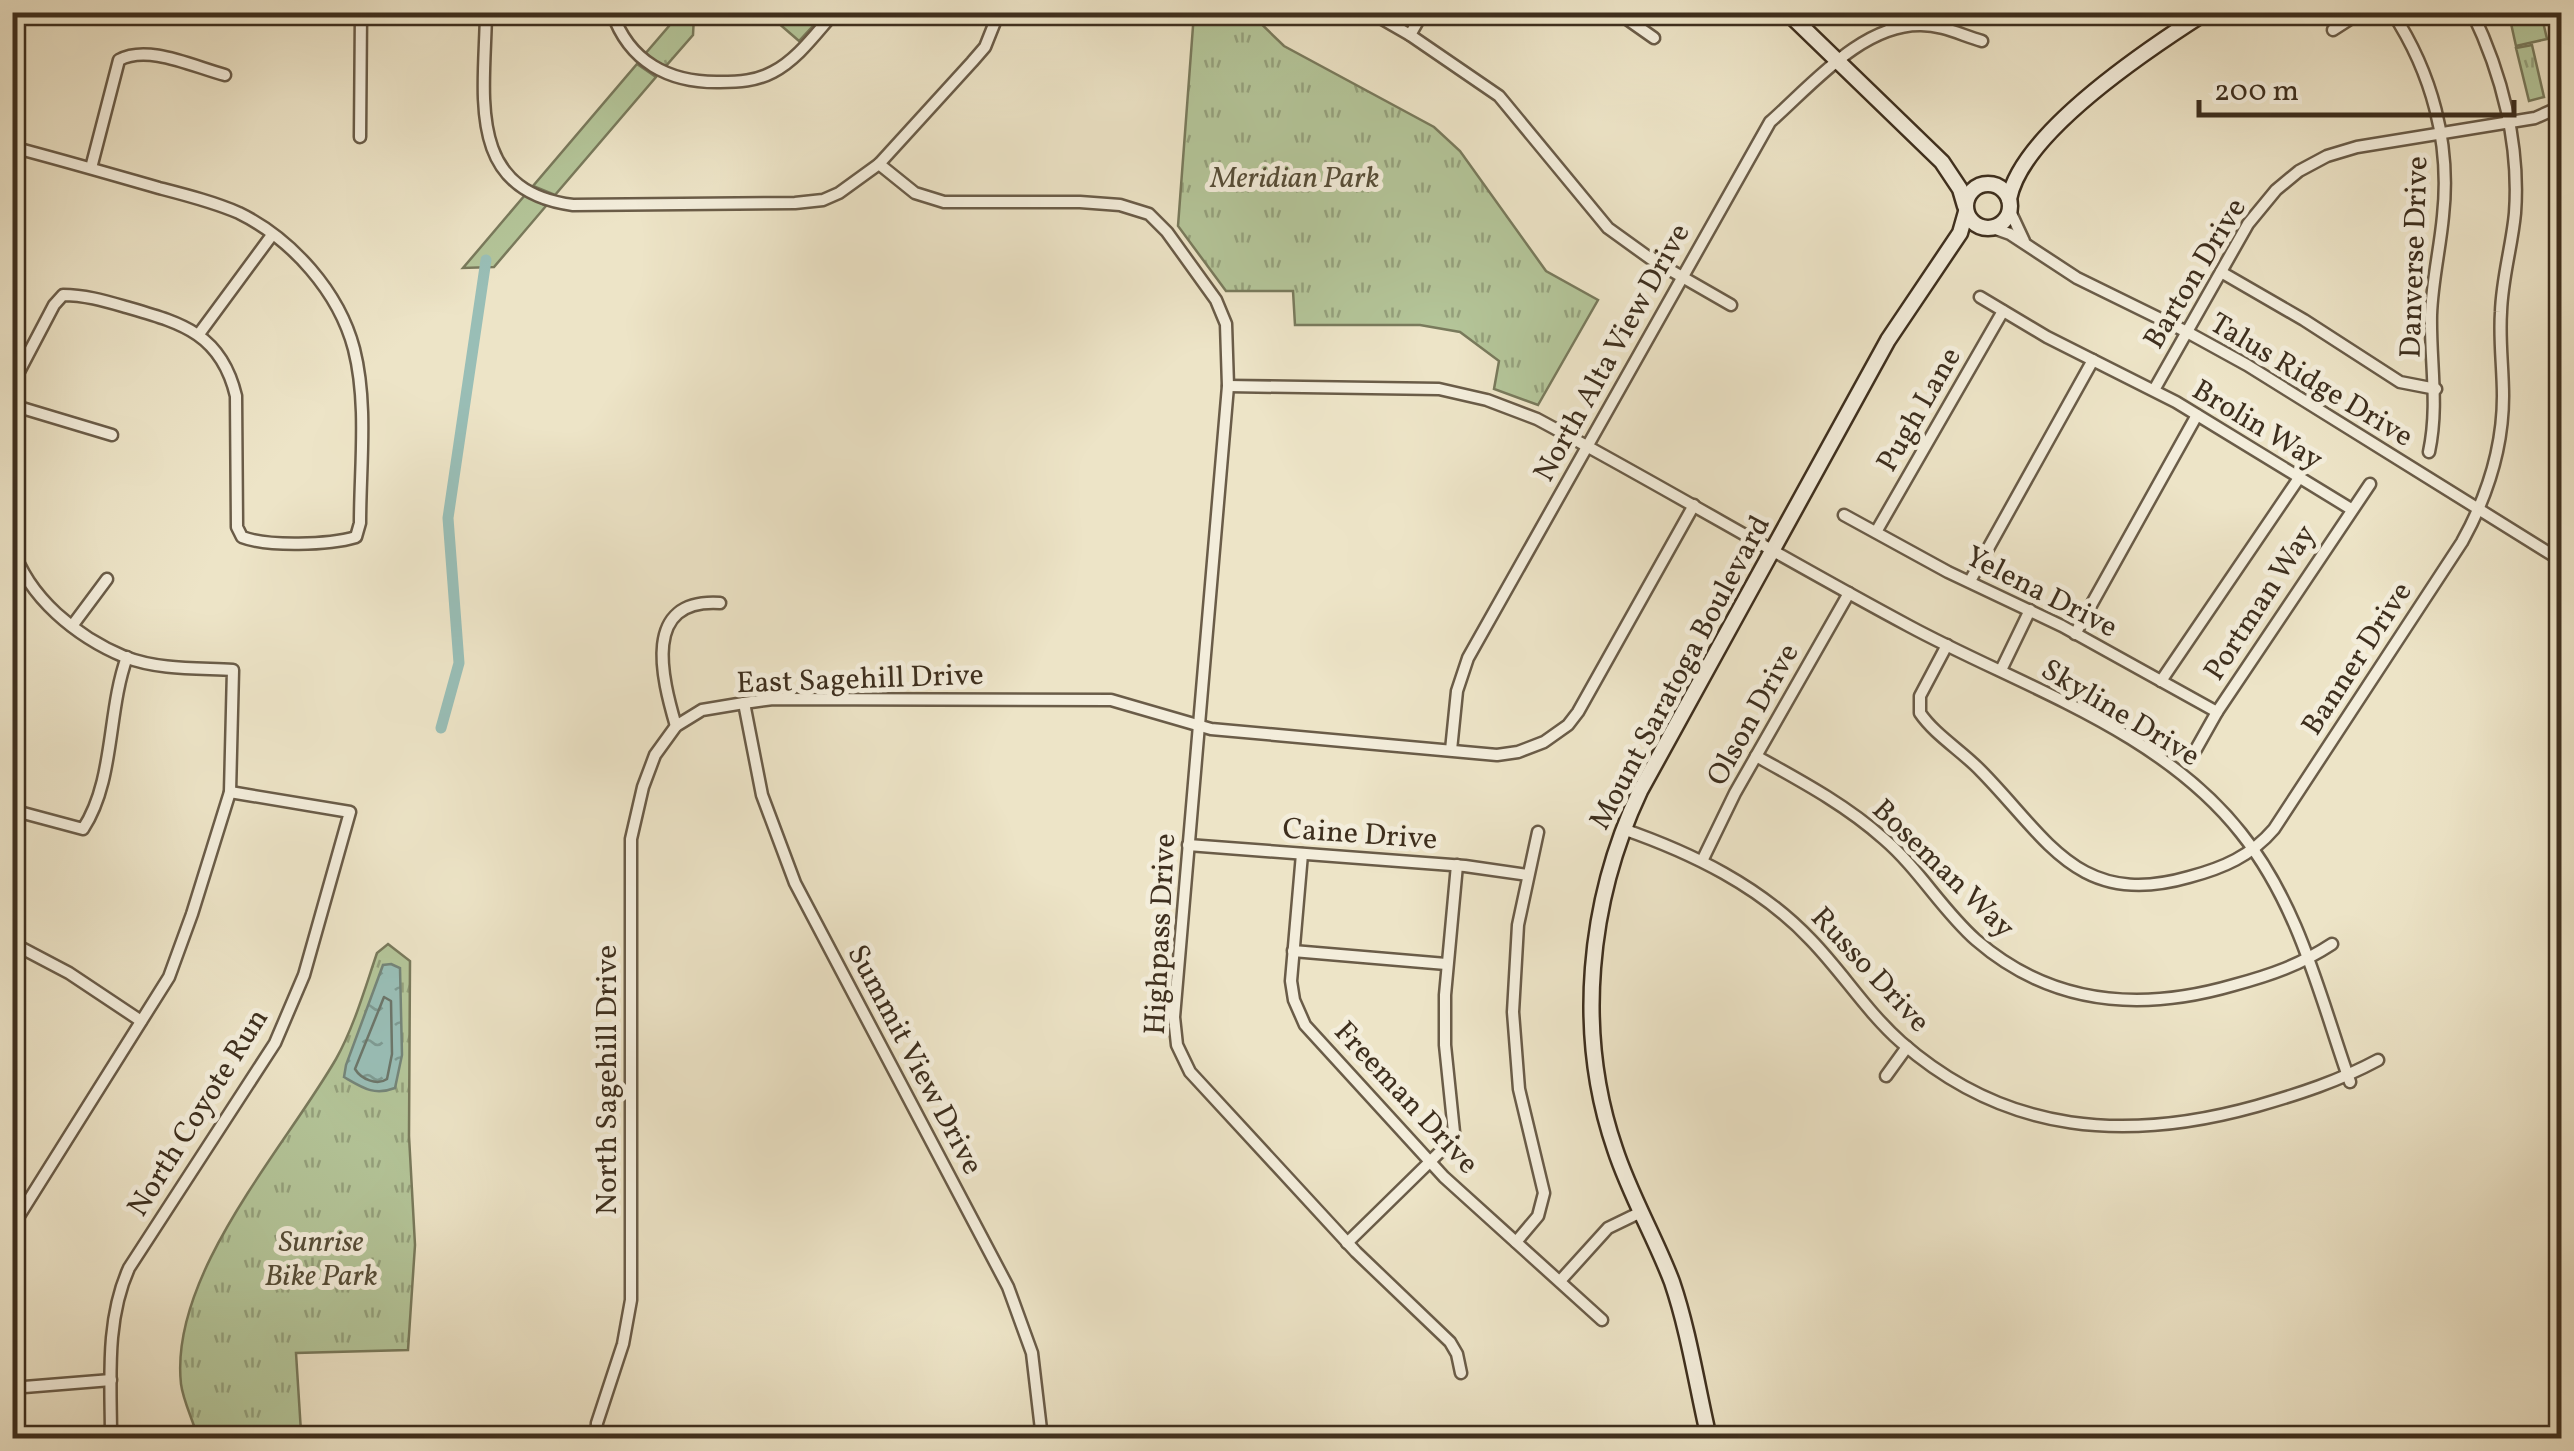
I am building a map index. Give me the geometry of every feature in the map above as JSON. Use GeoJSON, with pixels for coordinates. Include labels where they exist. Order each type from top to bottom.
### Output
{"type":"FeatureCollection","features":[{"type":"Feature","properties":{"kind":"street"},"geometry":{"type":"LineString","coordinates":[[360,137],[361,12]]}},
{"type":"Feature","properties":{"kind":"street"},"geometry":{"type":"LineString","coordinates":[[486,12],[485,132],[502,171],[537,197],[573,205],[795,204],[839,193],[879,164],[972,62],[985,47],[999,12]]}},
{"type":"Feature","properties":{"kind":"street"},"geometry":{"type":"LineString","coordinates":[[612,12],[618,31],[642,60],[656,70],[693,81],[761,78],[790,60],[834,12]]}},
{"type":"Feature","properties":{"kind":"street"},"geometry":{"type":"LineString","coordinates":[[1370,12],[1499,96],[1608,228],[1731,305]]}},
{"type":"Feature","properties":{"kind":"street"},"geometry":{"type":"LineString","coordinates":[[1410,35],[1422,12]]}},
{"type":"Feature","properties":{"kind":"street"},"geometry":{"type":"LineString","coordinates":[[1617,12],[1654,38]]}},
{"type":"Feature","properties":{"kind":"street"},"geometry":{"type":"LineString","coordinates":[[1788,12],[1942,162],[1967,180],[2004,190],[2010,205]]}},
{"type":"Feature","properties":{"kind":"street"},"geometry":{"type":"LineString","coordinates":[[1886,12],[1892,29],[1934,26],[1982,41]]}},
{"type":"Feature","properties":{"kind":"street"},"geometry":{"type":"LineString","coordinates":[[1942,162],[1960,189],[1976,225],[1990,228],[2002,223],[2014,182],[2066,118],[2148,50],[2206,12]]}},
{"type":"Feature","properties":{"kind":"street"},"geometry":{"type":"LineString","coordinates":[[2333,30],[2361,12]]}},
{"type":"Feature","properties":{"kind":"street","name":"Danverse Drive"},"geometry":{"type":"LineString","coordinates":[[2392,12],[2426,76],[2440,133],[2444,200],[2431,318],[2436,388],[2430,452]]}},
{"type":"Feature","properties":{"kind":"street","name":"Banner Drive"},"geometry":{"type":"LineString","coordinates":[[1948,645],[1920,696],[1920,713],[1978,768],[2044,843],[2074,866],[2117,883],[2154,885],[2220,868],[2253,849],[2280,821],[2462,542],[2493,472],[2502,426],[2501,301],[2515,196],[2509,122],[2496,72],[2472,12]]}},
{"type":"Feature","properties":{"kind":"street","name":"North Alta View Drive"},"geometry":{"type":"LineString","coordinates":[[1451,750],[1457,690],[1468,658],[1770,122],[1838,62],[1892,29]]}},
{"type":"Feature","properties":{"kind":"street"},"geometry":{"type":"LineString","coordinates":[[91,168],[119,60],[132,53],[148,54],[225,76]]}},
{"type":"Feature","properties":{"kind":"street","name":"Barton Drive"},"geometry":{"type":"LineString","coordinates":[[2154,390],[2256,212],[2299,171],[2342,151],[2543,116],[2562,106]]}},
{"type":"Feature","properties":{"kind":"street"},"geometry":{"type":"LineString","coordinates":[[12,148],[240,214],[300,258],[322,284],[348,328],[360,384],[360,523],[356,537],[342,541],[256,542],[242,537],[237,527],[236,396],[221,355],[199,334],[170,320],[82,294],[63,294],[12,385]]}},
{"type":"Feature","properties":{"kind":"street"},"geometry":{"type":"LineString","coordinates":[[1966,209],[1971,190],[2029,159]]}},
{"type":"Feature","properties":{"kind":"street","name":"Highpass Drive"},"geometry":{"type":"LineString","coordinates":[[879,164],[905,187],[932,200],[1120,205],[1149,214],[1216,300],[1226,324],[1228,386],[1174,1026],[1180,1055],[1190,1072],[1347,1243],[1450,1342],[1461,1373]]}},
{"type":"Feature","properties":{"kind":"street","name":"Talus Ridge Drive"},"geometry":{"type":"LineString","coordinates":[[2010,205],[2018,231],[2032,249]]}},
{"type":"Feature","properties":{"kind":"street","name":"Mount Saratoga Boulevard"},"geometry":{"type":"LineString","coordinates":[[1709,1438],[1678,1302],[1608,1126],[1592,1036],[1596,942],[1604,892],[1623,829],[1640,791],[1900,320],[1948,254],[1966,209]]}},
{"type":"Feature","properties":{"kind":"street","name":"Talus Ridge Drive"},"geometry":{"type":"LineString","coordinates":[[1990,228],[2077,278],[2187,332],[2562,561]]}},
{"type":"Feature","properties":{"kind":"street","name":"Mount Saratoga Boulevard"},"geometry":{"type":"LineString","coordinates":[[1948,254],[1970,236],[1990,228]]}},
{"type":"Feature","properties":{"kind":"street"},"geometry":{"type":"LineString","coordinates":[[199,334],[272,235]]}},
{"type":"Feature","properties":{"kind":"street"},"geometry":{"type":"LineString","coordinates":[[2221,272],[2292,312],[2400,382],[2436,388]]}},
{"type":"Feature","properties":{"kind":"street","name":"Brolin Way"},"geometry":{"type":"LineString","coordinates":[[1980,297],[2197,414],[2350,509]]}},
{"type":"Feature","properties":{"kind":"street","name":"Pugh Lane"},"geometry":{"type":"LineString","coordinates":[[1876,532],[2003,311]]}},
{"type":"Feature","properties":{"kind":"street"},"geometry":{"type":"LineString","coordinates":[[1970,582],[2093,360]]}},
{"type":"Feature","properties":{"kind":"street","name":"Skyline Drive"},"geometry":{"type":"LineString","coordinates":[[1228,386],[1438,390],[1487,400],[1520,412],[1849,593],[2121,734],[2168,764],[2215,804],[2253,849],[2281,894],[2349,1079]]}},
{"type":"Feature","properties":{"kind":"street"},"geometry":{"type":"LineString","coordinates":[[12,404],[112,435]]}},
{"type":"Feature","properties":{"kind":"street"},"geometry":{"type":"LineString","coordinates":[[2075,634],[2197,414]]}},
{"type":"Feature","properties":{"kind":"street"},"geometry":{"type":"LineString","coordinates":[[2162,682],[2299,478]]}},
{"type":"Feature","properties":{"kind":"street","name":"Portman Way"},"geometry":{"type":"LineString","coordinates":[[2195,752],[2217,712],[2370,484]]}},
{"type":"Feature","properties":{"kind":"street"},"geometry":{"type":"LineString","coordinates":[[1451,750],[1497,755],[1518,752],[1544,742],[1568,725],[1694,505]]}},
{"type":"Feature","properties":{"kind":"street","name":"Yelena Drive"},"geometry":{"type":"LineString","coordinates":[[1844,514],[2217,712]]}},
{"type":"Feature","properties":{"kind":"street"},"geometry":{"type":"LineString","coordinates":[[12,546],[34,589],[52,610],[95,640],[127,657],[172,667],[233,670],[230,792],[168,976],[12,1227]]}},
{"type":"Feature","properties":{"kind":"street"},"geometry":{"type":"LineString","coordinates":[[72,626],[107,579]]}},
{"type":"Feature","properties":{"kind":"street","name":"Olson Drive"},"geometry":{"type":"LineString","coordinates":[[1702,861],[1756,756],[1849,593]]}},
{"type":"Feature","properties":{"kind":"street"},"geometry":{"type":"LineString","coordinates":[[676,726],[662,671],[662,640],[676,614],[699,602],[720,604]]}},
{"type":"Feature","properties":{"kind":"street"},"geometry":{"type":"LineString","coordinates":[[2000,670],[2030,610]]}},
{"type":"Feature","properties":{"kind":"street"},"geometry":{"type":"LineString","coordinates":[[12,810],[83,829],[92,815],[105,766],[115,698],[127,657]]}},
{"type":"Feature","properties":{"kind":"street","name":"East Sagehill Drive"},"geometry":{"type":"LineString","coordinates":[[676,726],[702,710],[773,700],[1111,700],[1198,726],[1451,750]]}},
{"type":"Feature","properties":{"kind":"street","name":"Summit View Drive"},"geometry":{"type":"LineString","coordinates":[[744,703],[762,795],[794,884],[1008,1287],[1032,1353],[1042,1438]]}},
{"type":"Feature","properties":{"kind":"street","name":"North Sagehill Drive"},"geometry":{"type":"LineString","coordinates":[[596,1438],[597,1423],[623,1344],[631,1300],[631,838],[655,755],[676,726]]}},
{"type":"Feature","properties":{"kind":"street","name":"Boseman Way"},"geometry":{"type":"LineString","coordinates":[[1756,756],[1834,800],[1878,833],[1913,867],[1962,926],[1993,953],[2064,989],[2124,1001],[2174,1000],[2281,972],[2332,944]]}},
{"type":"Feature","properties":{"kind":"street","name":"North Coyote Run"},"geometry":{"type":"LineString","coordinates":[[111,1438],[118,1294],[129,1268],[274,1043],[304,975],[350,812],[230,792]]}},
{"type":"Feature","properties":{"kind":"street","name":"Russo Drive"},"geometry":{"type":"LineString","coordinates":[[1623,829],[1702,861],[1759,895],[1794,923],[1872,1014],[1907,1047],[1950,1078],[2004,1105],[2055,1120],[2108,1127],[2165,1126],[2200,1121],[2349,1079],[2378,1060]]}},
{"type":"Feature","properties":{"kind":"street"},"geometry":{"type":"LineString","coordinates":[[1516,1242],[1538,1216],[1544,1193],[1523,1110],[1514,1032],[1516,947],[1538,832]]}},
{"type":"Feature","properties":{"kind":"street","name":"Caine Drive"},"geometry":{"type":"LineString","coordinates":[[1188,845],[1528,875]]}},
{"type":"Feature","properties":{"kind":"street","name":"Freeman Drive"},"geometry":{"type":"LineString","coordinates":[[1302,854],[1292,991],[1301,1018],[1430,1162],[1602,1320]]}},
{"type":"Feature","properties":{"kind":"street"},"geometry":{"type":"LineString","coordinates":[[1347,1243],[1448,1144],[1455,1126],[1445,1045],[1446,964],[1457,866]]}},
{"type":"Feature","properties":{"kind":"street"},"geometry":{"type":"LineString","coordinates":[[12,943],[69,973],[141,1021]]}},
{"type":"Feature","properties":{"kind":"street"},"geometry":{"type":"LineString","coordinates":[[1293,951],[1446,964]]}},
{"type":"Feature","properties":{"kind":"street"},"geometry":{"type":"LineString","coordinates":[[1886,1076],[1907,1047]]}},
{"type":"Feature","properties":{"kind":"street"},"geometry":{"type":"LineString","coordinates":[[1560,1281],[1608,1228],[1641,1212]]}},
{"type":"Feature","properties":{"kind":"street"},"geometry":{"type":"LineString","coordinates":[[12,1388],[111,1380]]}},
{"type":"Feature","properties":{"kind":"green space"},"geometry":{"type":"Polygon","coordinates":[[[669,13],[825,13],[799,41],[769,15],[694,16],[693,35],[665,67],[645,54],[669,26],[669,13]]]}},
{"type":"Feature","properties":{"kind":"green space","name":"Meridian Park"},"geometry":{"type":"Polygon","coordinates":[[[1194,13],[1250,13],[1284,46],[1434,127],[1460,151],[1546,271],[1598,300],[1538,405],[1494,389],[1499,361],[1460,332],[1420,325],[1295,325],[1293,291],[1226,291],[1178,226],[1194,13]]]}},
{"type":"Feature","properties":{"kind":"green space"},"geometry":{"type":"Polygon","coordinates":[[[2541,13],[2547,39],[2516,46],[2510,19],[2541,13]]]}},
{"type":"Feature","properties":{"kind":"green space"},"geometry":{"type":"Polygon","coordinates":[[[2532,45],[2544,97],[2529,101],[2516,48],[2532,45]]]}},
{"type":"Feature","properties":{"kind":"green space"},"geometry":{"type":"Polygon","coordinates":[[[637,64],[656,77],[555,195],[533,186],[637,64]]]}},
{"type":"Feature","properties":{"kind":"green space"},"geometry":{"type":"Polygon","coordinates":[[[525,195],[546,206],[494,267],[463,268],[525,195]]]}},
{"type":"Feature","properties":{"kind":"green space","name":"Sunrise Bike Park"},"geometry":{"type":"Polygon","coordinates":[[[388,944],[410,961],[409,1136],[415,1245],[408,1350],[296,1353],[301,1432],[197,1435],[181,1384],[182,1342],[193,1300],[234,1214],[336,1059],[354,1021],[377,953],[388,944]]]}},
{"type":"Feature","properties":{"kind":"water"},"geometry":{"type":"Polygon","coordinates":[[[383,965],[400,968],[402,1055],[395,1088],[375,1091],[344,1077],[383,965]]]}},
{"type":"Feature","properties":{"kind":"waterway"},"geometry":{"type":"LineString","coordinates":[[441,728],[459,663],[448,518],[486,260]]}}]}
